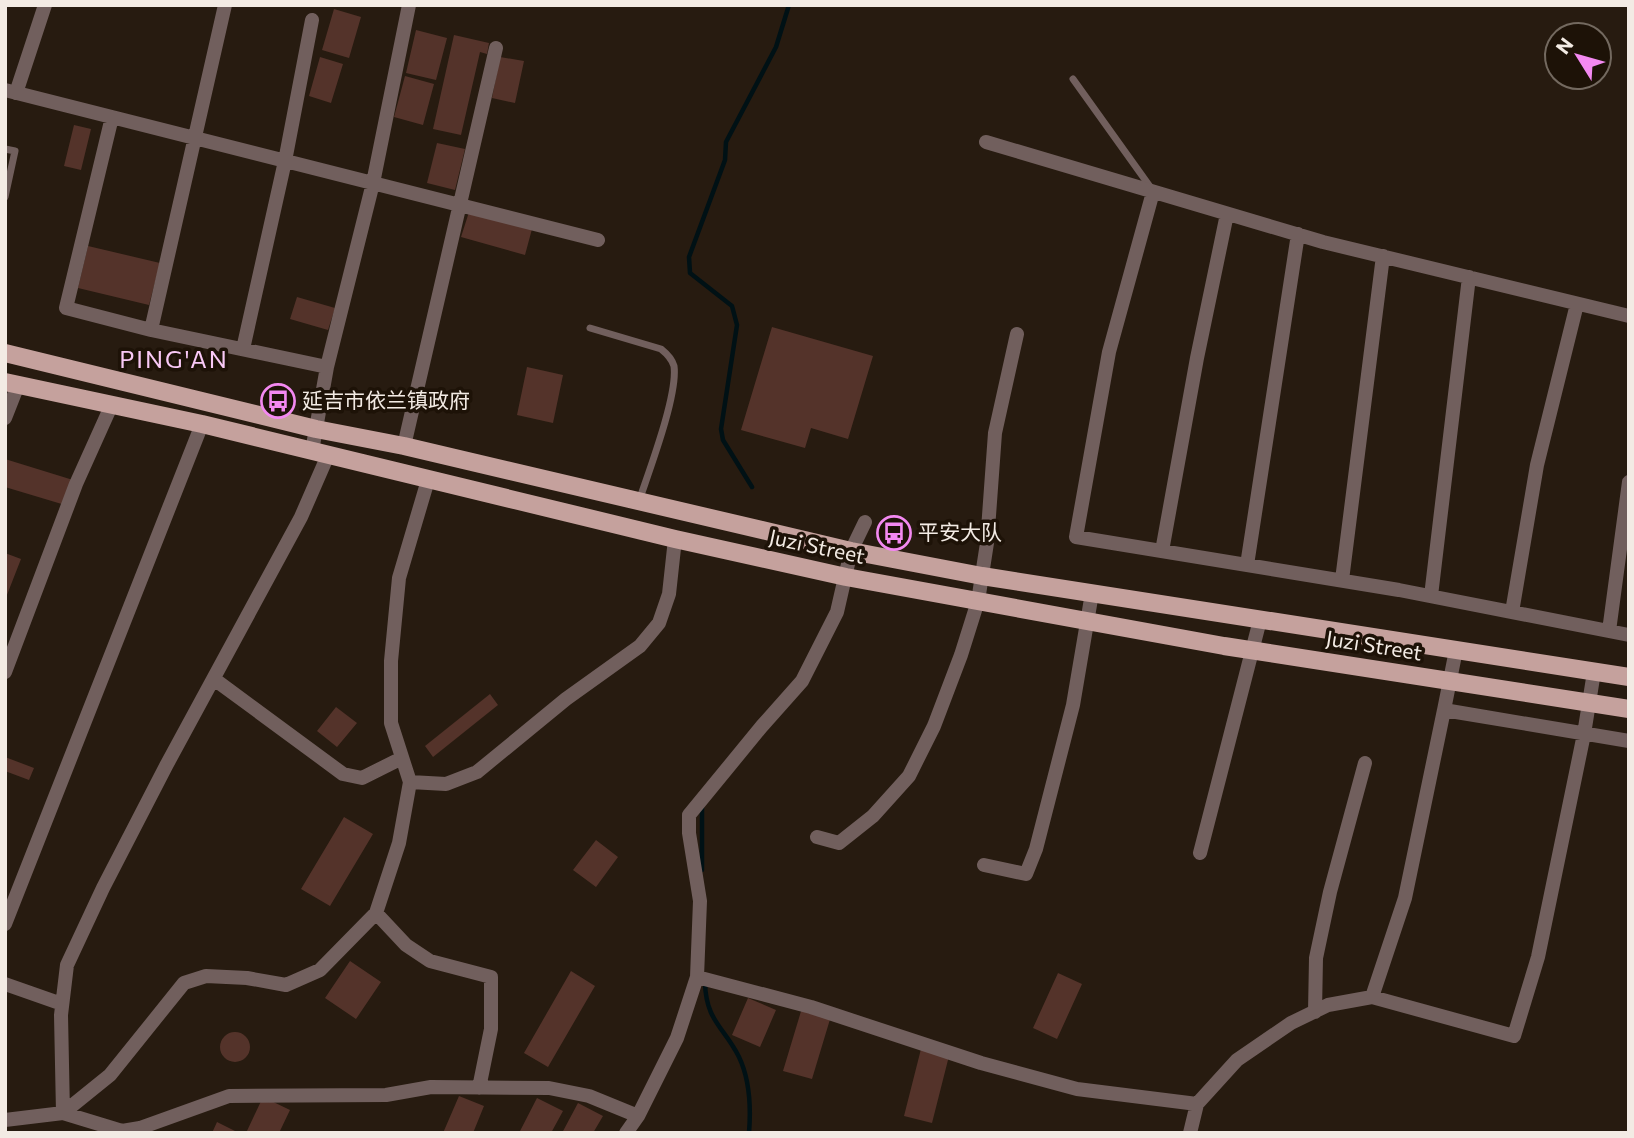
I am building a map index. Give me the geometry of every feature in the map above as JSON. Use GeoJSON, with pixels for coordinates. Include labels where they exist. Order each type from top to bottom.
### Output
{"type":"FeatureCollection","features":[{"type":"Feature","properties":{"kind":"main road","name":"Juzi Street"},"geometry":{"type":"LineString","coordinates":[[5,353],[316,429],[404,446],[851,551],[982,576],[1629,677]]}},
{"type":"Feature","properties":{"kind":"main road","name":"Juzi Street"},"geometry":{"type":"LineString","coordinates":[[12,383],[202,424],[675,539],[846,577],[1252,650],[1629,709]]}},
{"type":"Feature","properties":{"kind":"street"},"geometry":{"type":"LineString","coordinates":[[45,5],[11,92],[598,240]]}},
{"type":"Feature","properties":{"kind":"street"},"geometry":{"type":"LineString","coordinates":[[151,330],[225,5]]}},
{"type":"Feature","properties":{"kind":"street"},"geometry":{"type":"LineString","coordinates":[[63,1113],[62,1004],[67,965],[103,888],[301,517],[320,453],[316,429],[327,367],[373,183],[409,5]]}},
{"type":"Feature","properties":{"kind":"street"},"geometry":{"type":"LineString","coordinates":[[243,349],[285,161],[312,20]]}},
{"type":"Feature","properties":{"kind":"street"},"geometry":{"type":"LineString","coordinates":[[404,446],[496,48]]}},
{"type":"Feature","properties":{"kind":"street"},"geometry":{"type":"LineString","coordinates":[[112,117],[66,309],[327,367]]}},
{"type":"Feature","properties":{"kind":"street"},"geometry":{"type":"LineString","coordinates":[[986,142],[1298,234],[1629,316]]}},
{"type":"Feature","properties":{"kind":"street"},"geometry":{"type":"LineString","coordinates":[[1153,192],[1109,352],[1076,537],[1342,580],[1629,635]]}},
{"type":"Feature","properties":{"kind":"street"},"geometry":{"type":"LineString","coordinates":[[1162,551],[1197,358],[1227,214]]}},
{"type":"Feature","properties":{"kind":"street"},"geometry":{"type":"LineString","coordinates":[[1247,565],[1298,234]]}},
{"type":"Feature","properties":{"kind":"street"},"geometry":{"type":"LineString","coordinates":[[1342,580],[1383,256]]}},
{"type":"Feature","properties":{"kind":"street"},"geometry":{"type":"LineString","coordinates":[[1431,596],[1469,277]]}},
{"type":"Feature","properties":{"kind":"street"},"geometry":{"type":"LineString","coordinates":[[1512,612],[1537,465],[1577,304]]}},
{"type":"Feature","properties":{"kind":"street"},"geometry":{"type":"LineString","coordinates":[[817,837],[839,843],[873,816],[909,776],[934,726],[978,601],[987,543],[995,433],[1017,334]]}},
{"type":"Feature","properties":{"kind":"street"},"geometry":{"type":"LineString","coordinates":[[5,418],[12,383]]}},
{"type":"Feature","properties":{"kind":"street"},"geometry":{"type":"LineString","coordinates":[[5,672],[76,484],[112,404]]}},
{"type":"Feature","properties":{"kind":"street"},"geometry":{"type":"LineString","coordinates":[[5,924],[202,424]]}},
{"type":"Feature","properties":{"kind":"street"},"geometry":{"type":"LineString","coordinates":[[63,1113],[110,1075],[184,983],[206,976],[247,978],[286,985],[320,970],[376,913],[399,843],[410,782],[391,723],[391,661],[399,578],[428,480]]}},
{"type":"Feature","properties":{"kind":"street"},"geometry":{"type":"LineString","coordinates":[[1609,631],[1629,482]]}},
{"type":"Feature","properties":{"kind":"street"},"geometry":{"type":"LineString","coordinates":[[626,1133],[638,1116],[704,978],[689,815],[802,681],[837,612],[851,551],[865,522]]}},
{"type":"Feature","properties":{"kind":"street"},"geometry":{"type":"LineString","coordinates":[[410,782],[446,785],[477,772],[566,699],[640,646],[660,623],[669,594],[675,539]]}},
{"type":"Feature","properties":{"kind":"street"},"geometry":{"type":"LineString","coordinates":[[984,865],[1026,874],[1036,849],[1073,705],[1092,593]]}},
{"type":"Feature","properties":{"kind":"street"},"geometry":{"type":"LineString","coordinates":[[1200,853],[1260,620]]}},
{"type":"Feature","properties":{"kind":"street"},"geometry":{"type":"LineString","coordinates":[[1372,997],[1405,898],[1456,650]]}},
{"type":"Feature","properties":{"kind":"street"},"geometry":{"type":"LineString","coordinates":[[1190,1133],[1197,1104],[1237,1060],[1292,1023],[1328,1005],[1372,997],[1514,1036],[1538,957],[1584,734],[1594,672]]}},
{"type":"Feature","properties":{"kind":"street"},"geometry":{"type":"LineString","coordinates":[[214,678],[343,774],[362,778],[402,758]]}},
{"type":"Feature","properties":{"kind":"street"},"geometry":{"type":"LineString","coordinates":[[1444,710],[1629,741]]}},
{"type":"Feature","properties":{"kind":"street"},"geometry":{"type":"LineString","coordinates":[[1315,1012],[1316,958],[1330,892],[1365,763]]}},
{"type":"Feature","properties":{"kind":"street"},"geometry":{"type":"LineString","coordinates":[[376,913],[406,945],[430,961],[491,977],[491,1029],[479,1088]]}},
{"type":"Feature","properties":{"kind":"street"},"geometry":{"type":"LineString","coordinates":[[704,978],[836,1014],[900,1038],[1077,1089],[1197,1104]]}},
{"type":"Feature","properties":{"kind":"street"},"geometry":{"type":"LineString","coordinates":[[5,984],[62,1004]]}},
{"type":"Feature","properties":{"kind":"street"},"geometry":{"type":"LineString","coordinates":[[5,1120],[63,1113],[122,1131],[140,1128],[229,1096],[372,1096],[431,1087],[549,1088],[589,1096],[638,1116]]}},
{"type":"Feature","properties":{"kind":"lane"},"geometry":{"type":"LineString","coordinates":[[1073,79],[1153,192]]}},
{"type":"Feature","properties":{"kind":"lane"},"geometry":{"type":"LineString","coordinates":[[5,149],[15,151],[5,197]]}},
{"type":"Feature","properties":{"kind":"lane"},"geometry":{"type":"LineString","coordinates":[[590,328],[661,349],[674,367],[671,398],[639,502]]}},
{"type":"Feature","properties":{"kind":"building"},"geometry":{"type":"Polygon","coordinates":[[[334,9],[361,17],[349,58],[322,50],[334,9]]]}},
{"type":"Feature","properties":{"kind":"building"},"geometry":{"type":"Polygon","coordinates":[[[416,30],[447,38],[436,80],[406,73],[416,30]]]}},
{"type":"Feature","properties":{"kind":"building"},"geometry":{"type":"Polygon","coordinates":[[[454,35],[489,43],[487,54],[480,52],[461,135],[433,129],[454,35]]]}},
{"type":"Feature","properties":{"kind":"building"},"geometry":{"type":"Polygon","coordinates":[[[320,57],[343,64],[331,103],[309,96],[320,57]]]}},
{"type":"Feature","properties":{"kind":"building"},"geometry":{"type":"Polygon","coordinates":[[[500,57],[524,61],[515,103],[492,98],[500,57]]]}},
{"type":"Feature","properties":{"kind":"building"},"geometry":{"type":"Polygon","coordinates":[[[405,76],[434,84],[423,125],[394,117],[405,76]]]}},
{"type":"Feature","properties":{"kind":"building"},"geometry":{"type":"Polygon","coordinates":[[[74,125],[91,129],[81,170],[64,166],[74,125]]]}},
{"type":"Feature","properties":{"kind":"building"},"geometry":{"type":"Polygon","coordinates":[[[437,143],[465,149],[455,190],[427,183],[437,143]]]}},
{"type":"Feature","properties":{"kind":"building"},"geometry":{"type":"Polygon","coordinates":[[[469,212],[532,229],[525,255],[461,237],[469,212]]]}},
{"type":"Feature","properties":{"kind":"building"},"geometry":{"type":"Polygon","coordinates":[[[88,246],[160,263],[149,305],[78,288],[88,246]]]}},
{"type":"Feature","properties":{"kind":"building"},"geometry":{"type":"Polygon","coordinates":[[[297,297],[335,308],[328,330],[290,319],[297,297]]]}},
{"type":"Feature","properties":{"kind":"building"},"geometry":{"type":"Polygon","coordinates":[[[772,327],[873,356],[848,439],[811,428],[805,448],[741,430],[772,327]]]}},
{"type":"Feature","properties":{"kind":"building"},"geometry":{"type":"Polygon","coordinates":[[[527,367],[563,375],[553,423],[517,415],[527,367]]]}},
{"type":"Feature","properties":{"kind":"building"},"geometry":{"type":"Polygon","coordinates":[[[5,459],[73,480],[65,505],[5,487],[5,459]]]}},
{"type":"Feature","properties":{"kind":"building"},"geometry":{"type":"Polygon","coordinates":[[[5,553],[21,559],[5,600],[5,553]]]}},
{"type":"Feature","properties":{"kind":"building"},"geometry":{"type":"Polygon","coordinates":[[[490,694],[498,705],[433,757],[425,746],[490,694]]]}},
{"type":"Feature","properties":{"kind":"building"},"geometry":{"type":"Polygon","coordinates":[[[336,707],[357,723],[337,747],[317,731],[336,707]]]}},
{"type":"Feature","properties":{"kind":"building"},"geometry":{"type":"Polygon","coordinates":[[[5,757],[34,768],[29,780],[5,771],[5,757]]]}},
{"type":"Feature","properties":{"kind":"building"},"geometry":{"type":"Polygon","coordinates":[[[344,817],[373,834],[330,906],[301,889],[344,817]]]}},
{"type":"Feature","properties":{"kind":"building"},"geometry":{"type":"Polygon","coordinates":[[[596,840],[618,857],[596,887],[573,870],[596,840]]]}},
{"type":"Feature","properties":{"kind":"building"},"geometry":{"type":"Polygon","coordinates":[[[350,961],[381,982],[356,1019],[325,998],[350,961]]]}},
{"type":"Feature","properties":{"kind":"building"},"geometry":{"type":"Polygon","coordinates":[[[571,971],[595,986],[548,1067],[524,1053],[571,971]]]}},
{"type":"Feature","properties":{"kind":"building"},"geometry":{"type":"Polygon","coordinates":[[[1058,973],[1082,984],[1057,1039],[1033,1028],[1058,973]]]}},
{"type":"Feature","properties":{"kind":"building"},"geometry":{"type":"Polygon","coordinates":[[[748,998],[776,1010],[760,1047],[732,1035],[748,998]]]}},
{"type":"Feature","properties":{"kind":"building"},"geometry":{"type":"Polygon","coordinates":[[[802,1008],[831,1016],[812,1079],[783,1071],[802,1008]]]}},
{"type":"Feature","properties":{"kind":"building"},"geometry":{"type":"Polygon","coordinates":[[[235,1032],[245,1037],[250,1047],[245,1057],[235,1062],[225,1057],[220,1047],[225,1037],[235,1032]]]}},
{"type":"Feature","properties":{"kind":"building"},"geometry":{"type":"Polygon","coordinates":[[[921,1049],[949,1056],[932,1123],[904,1116],[921,1049]]]}},
{"type":"Feature","properties":{"kind":"building"},"geometry":{"type":"Polygon","coordinates":[[[459,1096],[484,1106],[473,1133],[443,1133],[459,1096]]]}},
{"type":"Feature","properties":{"kind":"building"},"geometry":{"type":"Polygon","coordinates":[[[263,1097],[290,1110],[279,1133],[246,1133],[263,1097]]]}},
{"type":"Feature","properties":{"kind":"building"},"geometry":{"type":"Polygon","coordinates":[[[537,1098],[563,1111],[551,1133],[519,1133],[537,1098]]]}},
{"type":"Feature","properties":{"kind":"building"},"geometry":{"type":"Polygon","coordinates":[[[578,1103],[603,1116],[593,1133],[562,1133],[578,1103]]]}},
{"type":"Feature","properties":{"kind":"building"},"geometry":{"type":"Polygon","coordinates":[[[217,1122],[239,1133],[212,1133],[217,1122]]]}},
{"type":"Feature","properties":{"kind":"waterway"},"geometry":{"type":"LineString","coordinates":[[752,487],[723,440],[721,429],[737,325],[732,306],[690,273],[689,257],[725,160],[726,142],[776,47],[789,5]]}},
{"type":"Feature","properties":{"kind":"waterway"},"geometry":{"type":"LineString","coordinates":[[702,805],[702,870]]}},
{"type":"Feature","properties":{"kind":"waterway"},"geometry":{"type":"LineString","coordinates":[[705,983],[712,1015],[739,1057],[748,1085],[749,1133]]}},
{"type":"Feature","properties":{"kind":"place","name":"延吉市依兰镇政府"},"geometry":{"type":"Point","coordinates":[278,401]}},
{"type":"Feature","properties":{"kind":"place","name":"平安大队"},"geometry":{"type":"Point","coordinates":[894,533]}},
{"type":"Feature","properties":{"kind":"district","name":"PING'AN"},"geometry":{"type":"Point","coordinates":[174,360]}}]}
